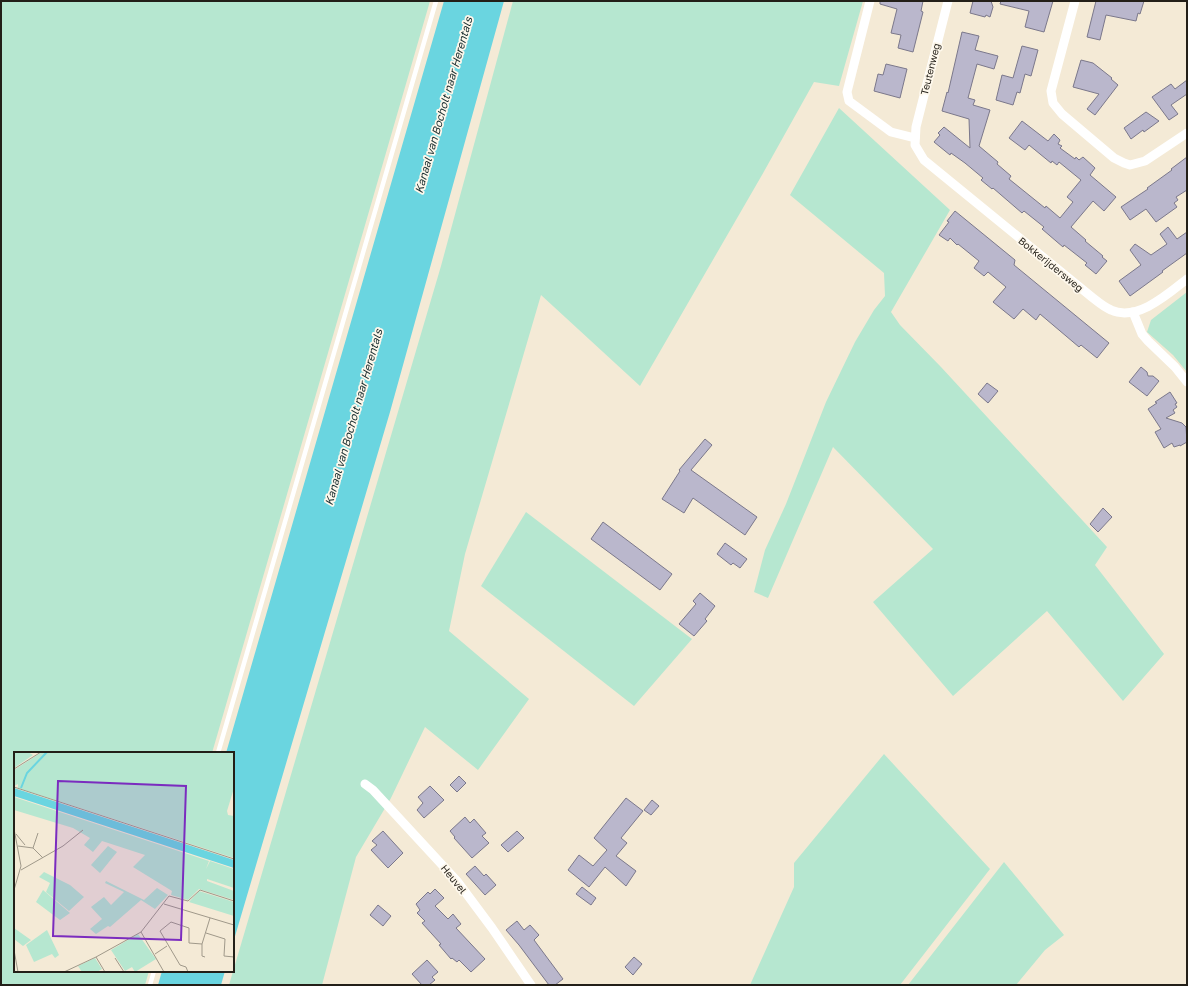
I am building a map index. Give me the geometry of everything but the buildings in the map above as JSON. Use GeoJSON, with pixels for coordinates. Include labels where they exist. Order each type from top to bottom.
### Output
{"type":"FeatureCollection","features":[{"type":"Feature","properties":{"kind":"street"},"geometry":{"type":"LineString","coordinates":[[870,1],[848,87],[847,92],[849,101],[891,132],[915,138]]}},
{"type":"Feature","properties":{"kind":"street","name":"Teutenweg"},"geometry":{"type":"LineString","coordinates":[[915,138],[918,117],[948,1]]}},
{"type":"Feature","properties":{"kind":"street"},"geometry":{"type":"LineString","coordinates":[[1075,1],[1051,91],[1053,103],[1062,114],[1114,158],[1124,164],[1130,165],[1145,161],[1187,133]]}},
{"type":"Feature","properties":{"kind":"street","name":"Bokkerijdersweg"},"geometry":{"type":"LineString","coordinates":[[915,138],[915,145],[924,160],[1093,298],[1111,310],[1133,312]]}},
{"type":"Feature","properties":{"kind":"street"},"geometry":{"type":"LineString","coordinates":[[1187,279],[1157,302],[1133,312],[1142,334],[1175,367],[1187,382]]}},
{"type":"Feature","properties":{"kind":"street","name":"Heuvel"},"geometry":{"type":"LineString","coordinates":[[364,784],[373,790],[457,881],[492,928],[531,985]]}},
{"type":"Feature","properties":{"kind":"lane"},"geometry":{"type":"LineString","coordinates":[[218,752],[436,1]]}},
{"type":"Feature","properties":{"kind":"lane"},"geometry":{"type":"LineString","coordinates":[[150,985],[154,972]]}},
{"type":"Feature","properties":{"kind":"green space"},"geometry":{"type":"Polygon","coordinates":[[[1,1],[430,1],[212,752],[14,752],[14,972],[149,972],[145,985],[1,985],[1,1]]]}},
{"type":"Feature","properties":{"kind":"green space"},"geometry":{"type":"Polygon","coordinates":[[[513,1],[863,1],[839,86],[814,82],[640,386],[541,295],[465,554],[449,631],[529,699],[478,770],[425,727],[391,798],[356,857],[322,985],[229,985],[234,972],[441,266],[513,1]]]}},
{"type":"Feature","properties":{"kind":"green space"},"geometry":{"type":"Polygon","coordinates":[[[839,108],[950,210],[891,312],[900,325],[941,367],[1107,547],[1095,565],[1164,654],[1123,701],[1047,611],[953,696],[873,602],[933,549],[833,447],[768,598],[754,592],[765,550],[786,504],[826,402],[855,342],[874,310],[885,296],[884,273],[790,195],[839,108]]]}},
{"type":"Feature","properties":{"kind":"green space"},"geometry":{"type":"Polygon","coordinates":[[[1187,292],[1187,372],[1173,355],[1147,332],[1151,320],[1187,292]]]}},
{"type":"Feature","properties":{"kind":"green space"},"geometry":{"type":"Polygon","coordinates":[[[526,512],[692,639],[634,706],[481,586],[526,512]]]}},
{"type":"Feature","properties":{"kind":"green space"},"geometry":{"type":"Polygon","coordinates":[[[884,754],[990,869],[900,985],[750,985],[794,887],[794,863],[884,754]]]}},
{"type":"Feature","properties":{"kind":"green space"},"geometry":{"type":"Polygon","coordinates":[[[1004,862],[1064,935],[1045,950],[1016,985],[908,985],[1004,862]]]}},
{"type":"Feature","properties":{"kind":"water","name":"Kanaal van Bocholt naar Herentals"},"geometry":{"type":"Polygon","coordinates":[[[444,1],[504,1],[390,412],[234,940],[234,752],[226,752],[444,1]]]}},
{"type":"Feature","properties":{"kind":"water"},"geometry":{"type":"Polygon","coordinates":[[[162,972],[225,972],[221,985],[158,985],[162,972]]]}}]}
